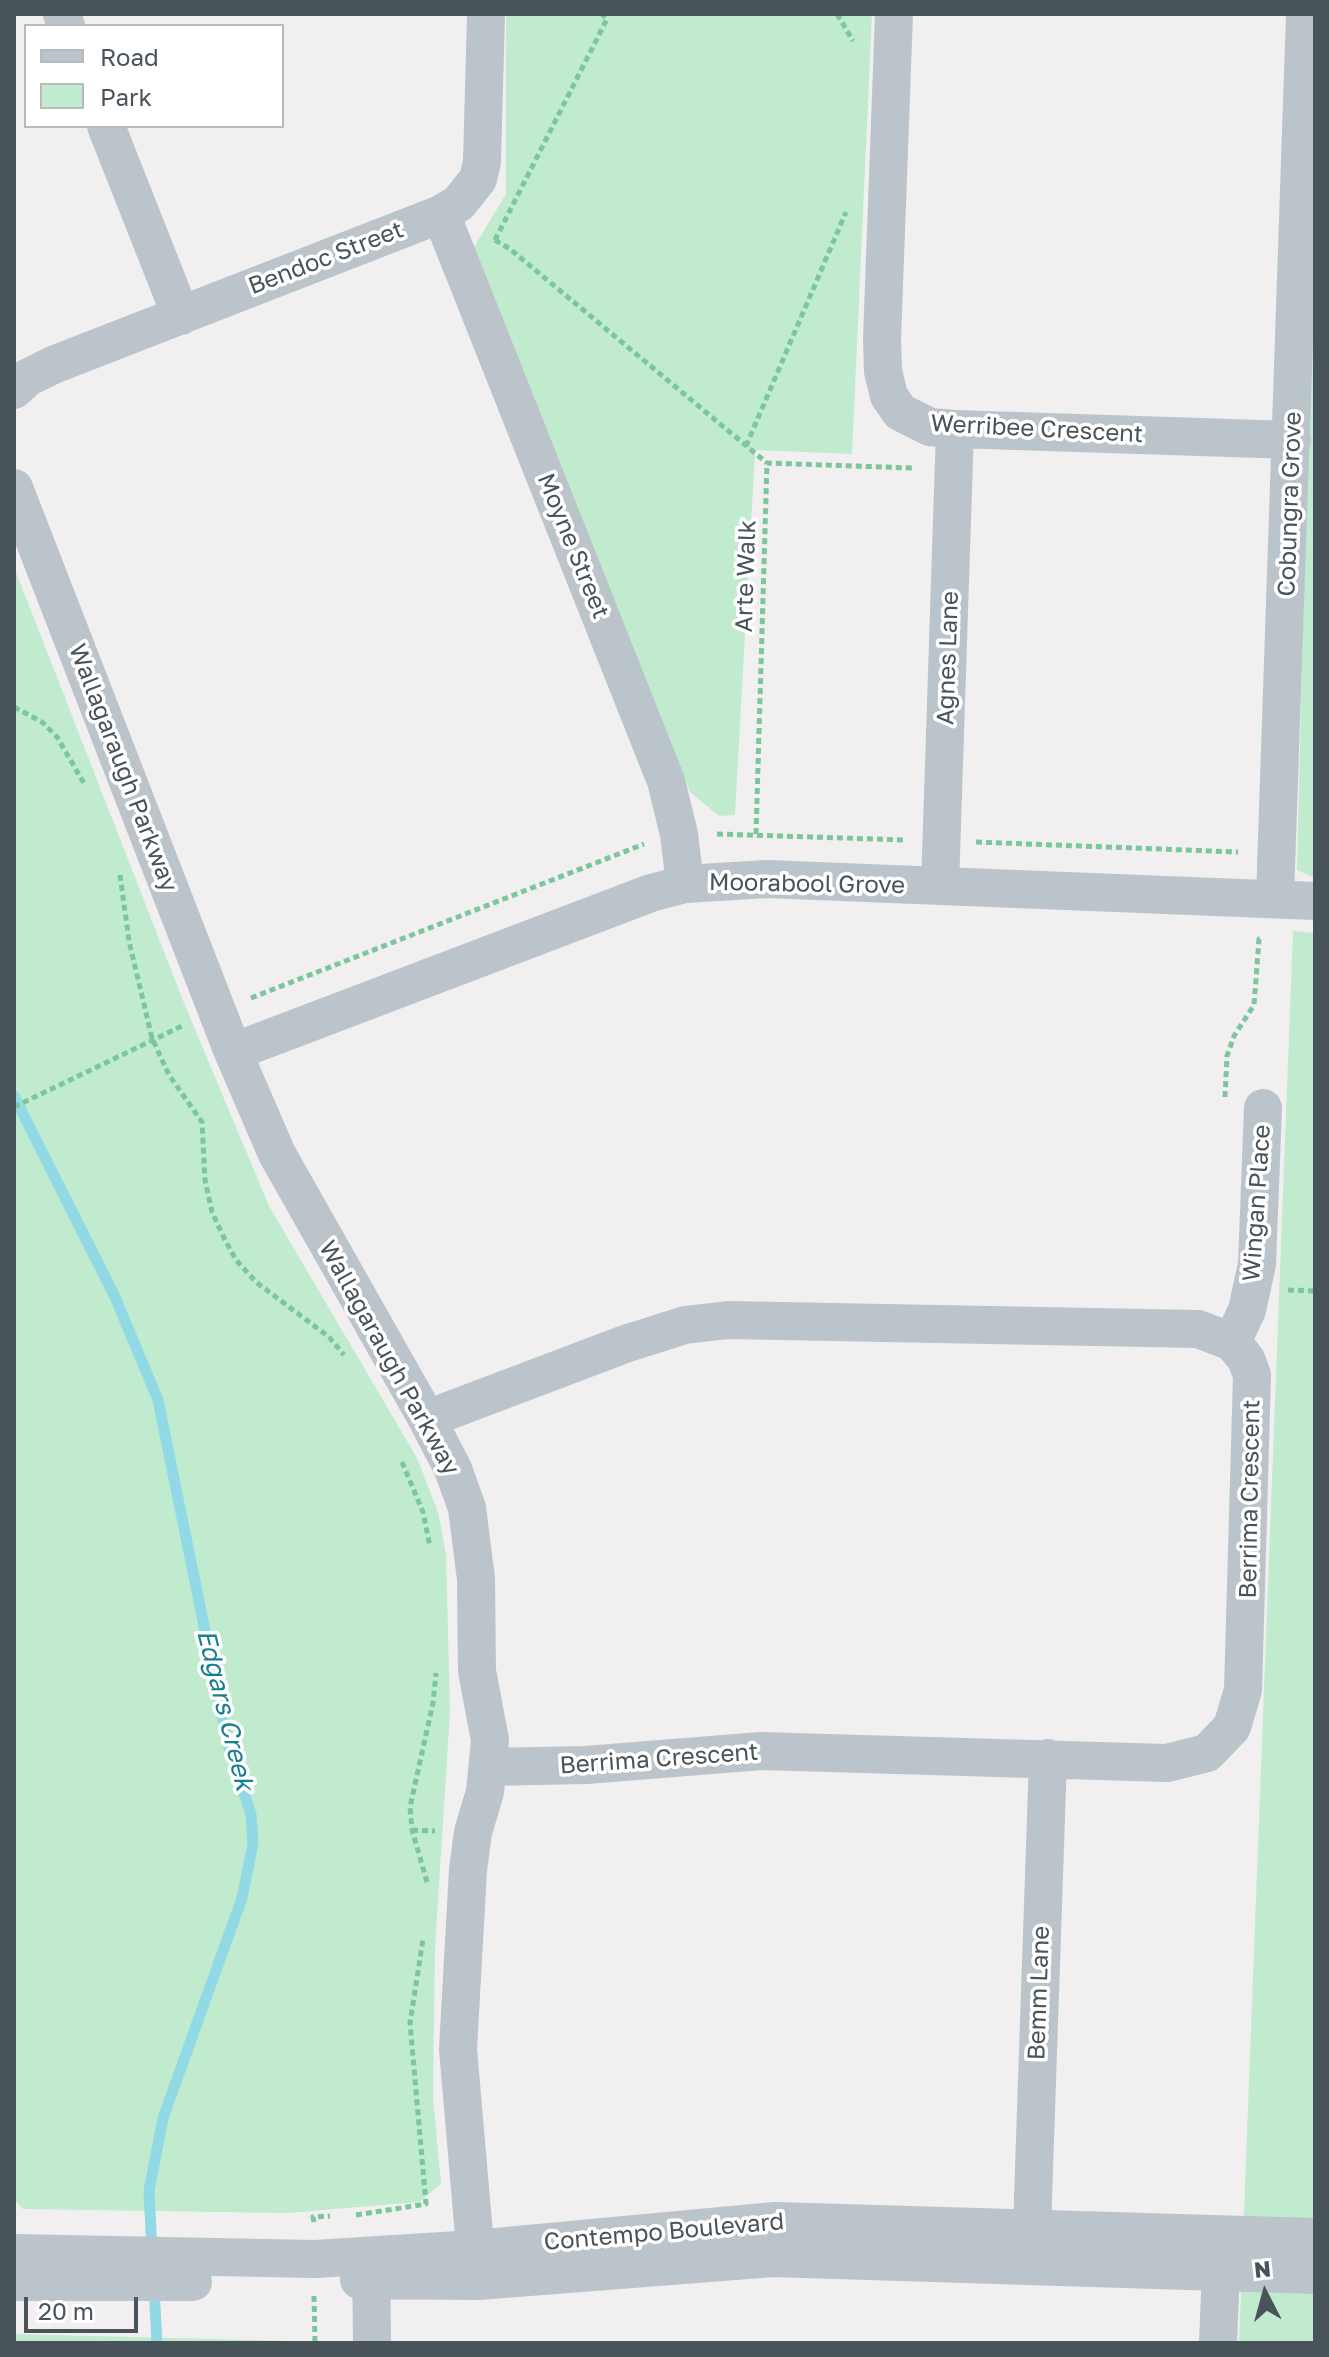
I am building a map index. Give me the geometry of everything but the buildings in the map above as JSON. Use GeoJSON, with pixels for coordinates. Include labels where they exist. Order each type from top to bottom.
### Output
{"type":"FeatureCollection","features":[{"type":"Feature","properties":{"kind":"street","name":"Bendoc Street"},"geometry":{"type":"LineString","coordinates":[[14,390],[27,378],[53,365],[441,214],[459,203],[478,179],[482,162],[486,14]]}},
{"type":"Feature","properties":{"kind":"street","name":"Werribee Crescent"},"geometry":{"type":"LineString","coordinates":[[894,14],[883,371],[889,396],[900,412],[930,427],[955,429],[1292,440]]}},
{"type":"Feature","properties":{"kind":"street","name":"Cobungra Grove"},"geometry":{"type":"LineString","coordinates":[[1275,897],[1305,14]]}},
{"type":"Feature","properties":{"kind":"street"},"geometry":{"type":"LineString","coordinates":[[107,128],[181,316]]}},
{"type":"Feature","properties":{"kind":"street","name":"Moyne Street"},"geometry":{"type":"LineString","coordinates":[[441,214],[666,781],[677,822],[685,884]]}},
{"type":"Feature","properties":{"kind":"street","name":"Agnes Lane"},"geometry":{"type":"LineString","coordinates":[[940,886],[955,429]]}},
{"type":"Feature","properties":{"kind":"street","name":"Wallagaraugh Parkway"},"geometry":{"type":"LineString","coordinates":[[14,488],[233,1052],[284,1168],[453,1469],[473,1539],[477,1671],[490,1740],[488,1767],[468,1870],[458,2049],[476,2265]]}},
{"type":"Feature","properties":{"kind":"street","name":"Moorabool Grove"},"geometry":{"type":"LineString","coordinates":[[233,1052],[651,893],[685,884],[767,879],[1315,901]]}},
{"type":"Feature","properties":{"kind":"street","name":"Wingan Place"},"geometry":{"type":"LineString","coordinates":[[1232,1342],[1247,1310],[1257,1264],[1263,1108]]}},
{"type":"Feature","properties":{"kind":"street"},"geometry":{"type":"LineString","coordinates":[[427,1419],[625,1344],[685,1325],[728,1320],[1139,1326],[1198,1329],[1232,1342]]}},
{"type":"Feature","properties":{"kind":"street","name":"Berrima Crescent"},"geometry":{"type":"LineString","coordinates":[[488,1767],[586,1765],[761,1751],[1167,1763],[1193,1759],[1221,1742],[1232,1727],[1243,1690],[1254,1407],[1252,1375],[1246,1359],[1232,1342]]}},
{"type":"Feature","properties":{"kind":"street","name":"Bemm Lane"},"geometry":{"type":"LineString","coordinates":[[1032,2228],[1048,1758]]}},
{"type":"Feature","properties":{"kind":"street","name":"Contempo Boulevard"},"geometry":{"type":"LineString","coordinates":[[476,2265],[775,2221],[1032,2228],[1222,2252],[1315,2275]]}},
{"type":"Feature","properties":{"kind":"street","name":"Contempo Boulevard"},"geometry":{"type":"LineString","coordinates":[[14,2282],[125,2269],[314,2269],[773,2258],[1222,2252],[1315,2237]]}},
{"type":"Feature","properties":{"kind":"street"},"geometry":{"type":"LineString","coordinates":[[1218,2343],[1222,2252]]}},
{"type":"Feature","properties":{"kind":"street","name":"Contempo Boulevard"},"geometry":{"type":"LineString","coordinates":[[14,2253],[125,2269]]}},
{"type":"Feature","properties":{"kind":"street"},"geometry":{"type":"LineString","coordinates":[[371,2268],[372,2343]]}},
{"type":"Feature","properties":{"kind":"path"},"geometry":{"type":"LineString","coordinates":[[456,252],[495,240],[607,19],[602,14]]}},
{"type":"Feature","properties":{"kind":"path"},"geometry":{"type":"LineString","coordinates":[[837,14],[857,48]]}},
{"type":"Feature","properties":{"kind":"path"},"geometry":{"type":"LineString","coordinates":[[746,446],[851,198]]}},
{"type":"Feature","properties":{"kind":"path"},"geometry":{"type":"LineString","coordinates":[[495,240],[510,249],[767,463],[912,468]]}},
{"type":"Feature","properties":{"kind":"path","name":"Arte Walk"},"geometry":{"type":"LineString","coordinates":[[756,834],[767,463]]}},
{"type":"Feature","properties":{"kind":"path"},"geometry":{"type":"LineString","coordinates":[[14,707],[42,722],[57,737],[88,790]]}},
{"type":"Feature","properties":{"kind":"path"},"geometry":{"type":"LineString","coordinates":[[118,862],[129,941],[152,1038],[169,1075],[202,1122],[205,1180],[212,1212],[224,1238],[236,1260],[256,1282],[329,1337],[350,1364]]}},
{"type":"Feature","properties":{"kind":"path"},"geometry":{"type":"LineString","coordinates":[[14,1107],[128,1050]]}},
{"type":"Feature","properties":{"kind":"path"},"geometry":{"type":"LineString","coordinates":[[397,1449],[423,1512],[433,1561]]}},
{"type":"Feature","properties":{"kind":"path"},"geometry":{"type":"LineString","coordinates":[[430,1891],[412,1830],[410,1807],[433,1703],[437,1664]]}},
{"type":"Feature","properties":{"kind":"path"},"geometry":{"type":"LineString","coordinates":[[315,2343],[313,2217],[401,2210],[426,2204],[410,2023],[423,1935]]}},
{"type":"Feature","properties":{"kind":"green space"},"geometry":{"type":"Polygon","coordinates":[[[506,14],[872,14],[852,454],[755,450],[735,815],[719,816],[690,792],[474,247],[506,194],[506,14]]]}},
{"type":"Feature","properties":{"kind":"green space"},"geometry":{"type":"Polygon","coordinates":[[[1315,104],[1315,878],[1297,870],[1315,104]]]}},
{"type":"Feature","properties":{"kind":"green space"},"geometry":{"type":"Polygon","coordinates":[[[14,567],[184,1003],[269,1206],[417,1458],[438,1512],[446,1554],[450,1711],[435,1948],[433,2097],[441,2184],[419,2202],[286,2213],[23,2209],[14,2200],[14,567]]]}},
{"type":"Feature","properties":{"kind":"green space"},"geometry":{"type":"Polygon","coordinates":[[[1293,931],[1315,933],[1315,2343],[1239,2343],[1293,931]]]}},
{"type":"Feature","properties":{"kind":"green space"},"geometry":{"type":"Polygon","coordinates":[[[14,2334],[330,2342],[331,2343],[14,2343],[14,2334]]]}},
{"type":"Feature","properties":{"kind":"waterway","name":"Edgars Creek"},"geometry":{"type":"LineString","coordinates":[[14,1096],[115,1297],[158,1400],[229,1749],[251,1814],[253,1844],[242,1898],[163,2118],[149,2191],[152,2252]]}},
{"type":"Feature","properties":{"kind":"waterway","name":"Edgars Creek"},"geometry":{"type":"LineString","coordinates":[[154,2289],[157,2343]]}}]}
